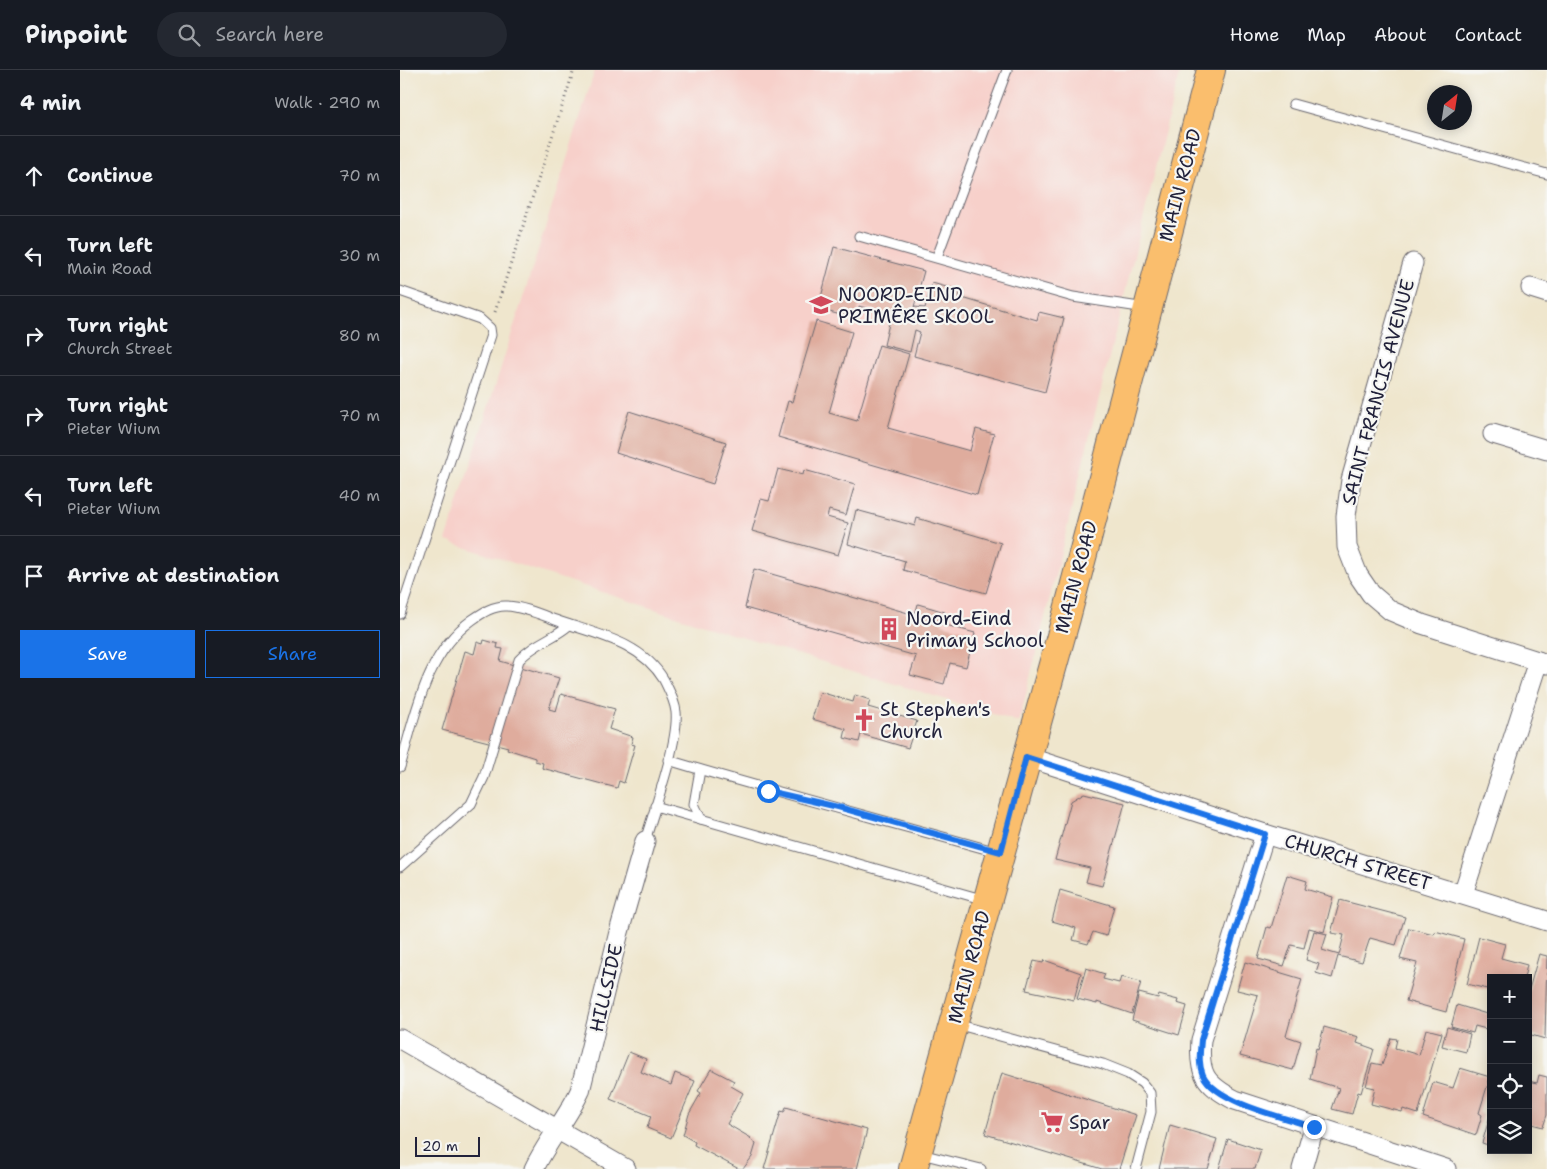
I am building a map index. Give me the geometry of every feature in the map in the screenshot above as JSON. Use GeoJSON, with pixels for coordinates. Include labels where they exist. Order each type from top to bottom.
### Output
{"type":"FeatureCollection","features":[{"type":"Feature","properties":{"kind":"main road","name":"MAIN ROAD"},"geometry":{"type":"LineString","coordinates":[[915,1161],[988,901],[1211,70]]}},
{"type":"Feature","properties":{"kind":"street","name":"SAINT FRANCIS AVENUE"},"geometry":{"type":"LineString","coordinates":[[1413,263],[1351,480],[1346,516],[1347,547],[1358,575],[1371,594],[1391,611],[1422,624],[1542,662]]}},
{"type":"Feature","properties":{"kind":"street"},"geometry":{"type":"LineString","coordinates":[[1493,434],[1547,450]]}},
{"type":"Feature","properties":{"kind":"street"},"geometry":{"type":"LineString","coordinates":[[1463,894],[1542,662]]}},
{"type":"Feature","properties":{"kind":"street","name":"CHURCH STREET"},"geometry":{"type":"LineString","coordinates":[[1026,757],[1265,834],[1547,921]]}},
{"type":"Feature","properties":{"kind":"street"},"geometry":{"type":"LineString","coordinates":[[1265,834],[1201,1040],[1199,1060],[1203,1076],[1217,1091],[1235,1100],[1446,1169]]}},
{"type":"Feature","properties":{"kind":"street","name":"HILLSIDE"},"geometry":{"type":"LineString","coordinates":[[534,1169],[543,1149],[571,1110],[586,1073],[618,932],[645,841]]}},
{"type":"Feature","properties":{"kind":"street"},"geometry":{"type":"LineString","coordinates":[[400,1039],[626,1169]]}},
{"type":"Feature","properties":{"kind":"street"},"geometry":{"type":"LineString","coordinates":[[1302,1169],[1314,1127]]}},
{"type":"Feature","properties":{"kind":"lane"},"geometry":{"type":"LineString","coordinates":[[937,257],[1007,70]]}},
{"type":"Feature","properties":{"kind":"lane"},"geometry":{"type":"LineString","coordinates":[[1293,104],[1546,171]]}},
{"type":"Feature","properties":{"kind":"lane"},"geometry":{"type":"LineString","coordinates":[[858,236],[937,257],[1064,295],[1126,307],[1148,308]]}},
{"type":"Feature","properties":{"kind":"lane"},"geometry":{"type":"LineString","coordinates":[[400,290],[480,319],[490,328],[491,335],[400,611]]}},
{"type":"Feature","properties":{"kind":"lane"},"geometry":{"type":"LineString","coordinates":[[400,767],[428,677],[437,657],[452,638],[472,621],[492,608],[506,606],[569,625],[625,643],[644,655],[658,671],[669,691],[676,712],[675,734],[645,841]]}},
{"type":"Feature","properties":{"kind":"lane"},"geometry":{"type":"LineString","coordinates":[[400,868],[471,804],[484,778],[519,660],[529,649],[544,639],[557,635],[569,625]]}},
{"type":"Feature","properties":{"kind":"lane"},"geometry":{"type":"LineString","coordinates":[[668,760],[1001,852]]}},
{"type":"Feature","properties":{"kind":"lane"},"geometry":{"type":"LineString","coordinates":[[700,770],[694,804],[701,819]]}},
{"type":"Feature","properties":{"kind":"lane"},"geometry":{"type":"LineString","coordinates":[[655,806],[988,901]]}},
{"type":"Feature","properties":{"kind":"lane"},"geometry":{"type":"LineString","coordinates":[[954,1023],[1103,1064],[1128,1074],[1142,1083],[1150,1093],[1151,1112],[1136,1169]]}},
{"type":"Feature","properties":{"kind":"lane"},"geometry":{"type":"LineString","coordinates":[[915,1161],[981,1169]]}},
{"type":"Feature","properties":{"kind":"path"},"geometry":{"type":"LineString","coordinates":[[490,328],[574,70]]}},
{"type":"Feature","properties":{"kind":"shaded area","name":"NOORD-EIND PRIMÊRE SKOOL"},"geometry":{"type":"Polygon","coordinates":[[[595,70],[1180,70],[1019,722],[728,633],[446,541],[595,70]]]}},
{"type":"Feature","properties":{"kind":"building"},"geometry":{"type":"Polygon","coordinates":[[[834,247],[924,271],[914,307],[925,308],[932,283],[961,291],[959,297],[1037,320],[1039,312],[1064,318],[1045,392],[914,356],[920,332],[915,330],[910,352],[884,345],[891,315],[859,306],[856,319],[818,309],[834,247]]]}},
{"type":"Feature","properties":{"kind":"building"},"geometry":{"type":"Polygon","coordinates":[[[816,321],[852,332],[829,413],[857,421],[879,345],[909,354],[888,428],[970,451],[976,429],[994,434],[977,495],[778,437],[788,401],[792,402],[816,321]]]}},
{"type":"Feature","properties":{"kind":"building"},"geometry":{"type":"Polygon","coordinates":[[[629,411],[726,442],[713,484],[616,453],[629,411]]]}},
{"type":"Feature","properties":{"kind":"building"},"geometry":{"type":"Polygon","coordinates":[[[778,469],[803,475],[804,470],[855,484],[846,515],[829,510],[827,517],[848,523],[838,555],[752,531],[761,499],[769,501],[778,469]]]}},
{"type":"Feature","properties":{"kind":"building","name":"Noord-Eind Primary School"},"geometry":{"type":"Polygon","coordinates":[[[856,510],[915,526],[917,518],[1001,543],[986,593],[903,570],[905,561],[848,544],[856,510]]]}},
{"type":"Feature","properties":{"kind":"building","name":"Noord-Eind Primary School"},"geometry":{"type":"Polygon","coordinates":[[[754,569],[915,615],[918,604],[945,612],[942,624],[975,633],[966,667],[950,663],[944,684],[910,675],[916,656],[745,608],[754,569]]]}},
{"type":"Feature","properties":{"kind":"building"},"geometry":{"type":"Polygon","coordinates":[[[484,640],[498,644],[497,648],[503,649],[500,661],[559,678],[549,709],[556,711],[561,694],[615,709],[609,729],[633,737],[631,744],[635,745],[624,783],[619,781],[617,788],[542,768],[543,763],[535,761],[535,758],[507,749],[508,747],[442,730],[465,651],[474,654],[477,642],[483,644],[484,640]]]}},
{"type":"Feature","properties":{"kind":"building","name":"St Stephen's Church"},"geometry":{"type":"Polygon","coordinates":[[[820,692],[853,702],[855,695],[870,700],[868,707],[917,721],[908,748],[861,734],[859,742],[844,738],[846,729],[812,719],[820,692]]]}},
{"type":"Feature","properties":{"kind":"building"},"geometry":{"type":"Polygon","coordinates":[[[1084,793],[1125,803],[1102,886],[1086,882],[1090,868],[1055,860],[1071,801],[1084,793]]]}},
{"type":"Feature","properties":{"kind":"building"},"geometry":{"type":"Polygon","coordinates":[[[1287,875],[1307,881],[1305,889],[1333,897],[1324,932],[1309,928],[1304,948],[1291,945],[1284,966],[1258,959],[1267,927],[1271,928],[1287,875]]]}},
{"type":"Feature","properties":{"kind":"building"},"geometry":{"type":"Polygon","coordinates":[[[1060,890],[1114,906],[1106,936],[1093,932],[1088,944],[1073,940],[1076,928],[1052,921],[1060,890]]]}},
{"type":"Feature","properties":{"kind":"building"},"geometry":{"type":"Polygon","coordinates":[[[1340,900],[1405,917],[1396,945],[1370,938],[1362,962],[1338,956],[1332,978],[1316,973],[1319,964],[1306,960],[1314,931],[1327,934],[1322,950],[1339,955],[1344,935],[1331,933],[1340,900]]]}},
{"type":"Feature","properties":{"kind":"building"},"geometry":{"type":"Polygon","coordinates":[[[1409,928],[1434,934],[1435,931],[1464,939],[1446,1012],[1406,1001],[1417,963],[1400,959],[1409,928]]]}},
{"type":"Feature","properties":{"kind":"building"},"geometry":{"type":"Polygon","coordinates":[[[1479,937],[1505,944],[1501,958],[1527,965],[1525,974],[1487,974],[1487,989],[1467,984],[1479,937]]]}},
{"type":"Feature","properties":{"kind":"building"},"geometry":{"type":"Polygon","coordinates":[[[1539,954],[1547,956],[1545,1039],[1532,1035],[1532,979],[1539,954]]]}},
{"type":"Feature","properties":{"kind":"building"},"geometry":{"type":"Polygon","coordinates":[[[1044,960],[1081,973],[1074,1000],[1026,990],[1034,961],[1043,963],[1044,960]]]}},
{"type":"Feature","properties":{"kind":"building"},"geometry":{"type":"Polygon","coordinates":[[[1245,962],[1302,979],[1286,1036],[1301,1041],[1293,1070],[1240,1056],[1258,995],[1237,990],[1245,962]]]}},
{"type":"Feature","properties":{"kind":"building"},"geometry":{"type":"Polygon","coordinates":[[[1086,968],[1105,974],[1103,979],[1119,983],[1121,977],[1141,982],[1132,1014],[1097,1002],[1097,1004],[1077,999],[1086,968]]]}},
{"type":"Feature","properties":{"kind":"building"},"geometry":{"type":"Polygon","coordinates":[[[1139,993],[1158,998],[1159,995],[1178,1000],[1177,1003],[1187,1006],[1179,1035],[1132,1020],[1139,993]]]}},
{"type":"Feature","properties":{"kind":"building"},"geometry":{"type":"Polygon","coordinates":[[[1457,1005],[1487,1014],[1486,1029],[1475,1026],[1473,1033],[1451,1027],[1457,1005]]]}},
{"type":"Feature","properties":{"kind":"building"},"geometry":{"type":"Polygon","coordinates":[[[1324,1027],[1359,1037],[1357,1043],[1374,1049],[1361,1093],[1358,1092],[1352,1114],[1332,1109],[1339,1088],[1310,1079],[1316,1048],[1318,1049],[1324,1027]]]}},
{"type":"Feature","properties":{"kind":"building"},"geometry":{"type":"Polygon","coordinates":[[[1447,1027],[1470,1034],[1466,1052],[1442,1046],[1447,1027]]]}},
{"type":"Feature","properties":{"kind":"building"},"geometry":{"type":"Polygon","coordinates":[[[1426,1029],[1442,1033],[1418,1114],[1403,1109],[1402,1112],[1371,1104],[1375,1088],[1366,1086],[1372,1063],[1382,1065],[1391,1038],[1397,1039],[1395,1048],[1419,1055],[1426,1029]]]}},
{"type":"Feature","properties":{"kind":"building"},"geometry":{"type":"Polygon","coordinates":[[[629,1052],[646,1059],[641,1072],[671,1085],[675,1073],[695,1081],[671,1138],[647,1128],[651,1116],[610,1099],[629,1052]]]}},
{"type":"Feature","properties":{"kind":"building"},"geometry":{"type":"Polygon","coordinates":[[[1460,1068],[1487,1076],[1487,1087],[1479,1113],[1482,1115],[1476,1135],[1423,1117],[1433,1082],[1453,1088],[1460,1068]]]}},
{"type":"Feature","properties":{"kind":"building"},"geometry":{"type":"Polygon","coordinates":[[[711,1069],[734,1081],[731,1086],[743,1093],[727,1124],[751,1138],[756,1144],[752,1157],[743,1169],[739,1169],[694,1145],[695,1142],[683,1135],[689,1114],[701,1093],[698,1091],[711,1069]]]}},
{"type":"Feature","properties":{"kind":"building","name":"Spar"},"geometry":{"type":"Polygon","coordinates":[[[1002,1073],[1136,1115],[1119,1169],[1102,1169],[985,1134],[1002,1073]]]}},
{"type":"Feature","properties":{"kind":"building"},"geometry":{"type":"Polygon","coordinates":[[[1539,1075],[1547,1077],[1547,1115],[1543,1127],[1532,1124],[1532,1082],[1537,1083],[1539,1075]]]}},
{"type":"Feature","properties":{"kind":"building"},"geometry":{"type":"Polygon","coordinates":[[[786,1107],[867,1130],[857,1169],[764,1169],[781,1111],[784,1112],[786,1107]]]}},
{"type":"Feature","properties":{"kind":"building"},"geometry":{"type":"Polygon","coordinates":[[[1170,1125],[1217,1139],[1208,1169],[1159,1169],[1170,1125]]]}},
{"type":"Feature","properties":{"kind":"building"},"geometry":{"type":"Polygon","coordinates":[[[1487,1126],[1487,1145],[1482,1143],[1487,1126]]]}},
{"type":"Feature","properties":{"kind":"building"},"geometry":{"type":"Polygon","coordinates":[[[1228,1139],[1261,1150],[1255,1169],[1219,1169],[1228,1139]]]}},
{"type":"Feature","properties":{"kind":"place","name":"NOORD-EIND PRIMÊRE SKOOL"},"geometry":{"type":"Point","coordinates":[821,305]}},
{"type":"Feature","properties":{"kind":"place","name":"Noord-Eind Primary School"},"geometry":{"type":"Point","coordinates":[889,629]}},
{"type":"Feature","properties":{"kind":"place","name":"St Stephen's Church"},"geometry":{"type":"Point","coordinates":[864,720]}},
{"type":"Feature","properties":{"kind":"place","name":"Spar"},"geometry":{"type":"Point","coordinates":[1052,1122]}},
{"type":"Feature","properties":{"kind":"route"},"geometry":{"type":"LineString","coordinates":[[768,791],[838,807],[1001,852],[1026,757],[1265,834],[1201,1040],[1199,1060],[1203,1076],[1217,1091],[1235,1100],[1314,1127]]}}]}
